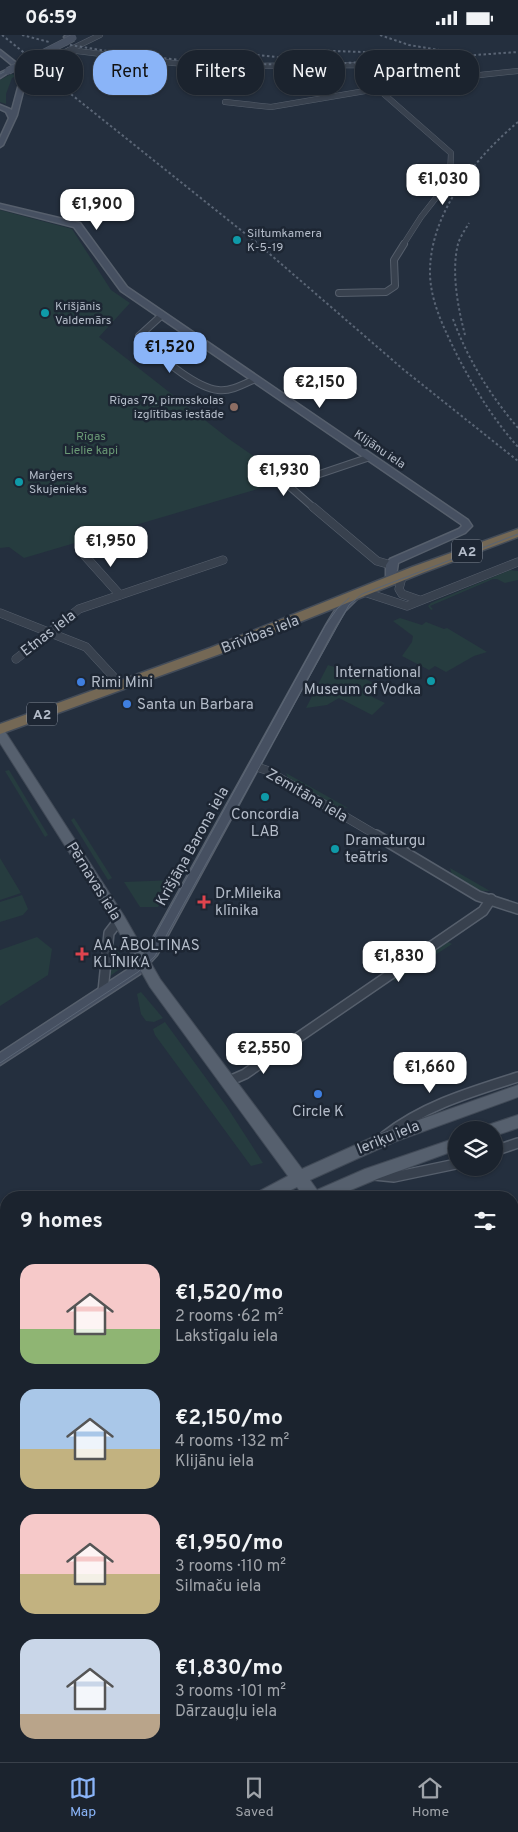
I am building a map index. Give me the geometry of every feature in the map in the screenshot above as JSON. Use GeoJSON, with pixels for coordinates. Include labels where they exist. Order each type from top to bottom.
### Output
{"type":"FeatureCollection","features":[{"type":"Feature","properties":{"kind":"highway","name":"Brīvības iela"},"geometry":{"type":"LineString","coordinates":[[0,729],[215,651],[518,533]]}},
{"type":"Feature","properties":{"kind":"main road","name":"Pērnavas iela"},"geometry":{"type":"LineString","coordinates":[[0,733],[119,920],[154,983],[229,1081],[308,1191]]}},
{"type":"Feature","properties":{"kind":"main road","name":"Ieriķu iela"},"geometry":{"type":"LineString","coordinates":[[274,1191],[298,1177],[381,1139],[518,1091]]}},
{"type":"Feature","properties":{"kind":"main road"},"geometry":{"type":"LineString","coordinates":[[503,1127],[518,1121]]}},
{"type":"Feature","properties":{"kind":"main road","name":"Ieriķu iela"},"geometry":{"type":"LineString","coordinates":[[332,1191],[448,1147]]}},
{"type":"Feature","properties":{"kind":"street"},"geometry":{"type":"LineString","coordinates":[[69,50],[100,35]]}},
{"type":"Feature","properties":{"kind":"street"},"geometry":{"type":"LineString","coordinates":[[0,76],[4,70],[72,36]]}},
{"type":"Feature","properties":{"kind":"street"},"geometry":{"type":"LineString","coordinates":[[0,52],[24,70],[14,115],[0,145]]}},
{"type":"Feature","properties":{"kind":"street"},"geometry":{"type":"LineString","coordinates":[[83,52],[166,62],[223,66],[355,65]]}},
{"type":"Feature","properties":{"kind":"street"},"geometry":{"type":"LineString","coordinates":[[479,75],[518,71]]}},
{"type":"Feature","properties":{"kind":"street"},"geometry":{"type":"LineString","coordinates":[[225,102],[271,107],[355,92]]}},
{"type":"Feature","properties":{"kind":"street"},"geometry":{"type":"LineString","coordinates":[[339,293],[386,292],[395,286],[394,260],[421,217],[446,185],[450,175],[451,153],[385,95]]}},
{"type":"Feature","properties":{"kind":"street"},"geometry":{"type":"LineString","coordinates":[[0,106],[16,103]]}},
{"type":"Feature","properties":{"kind":"street"},"geometry":{"type":"LineString","coordinates":[[0,106],[9,111],[12,117]]}},
{"type":"Feature","properties":{"kind":"street","name":"Klijānu iela"},"geometry":{"type":"LineString","coordinates":[[0,206],[77,225],[84,231],[124,289],[467,524],[466,529],[394,561],[391,565]]}},
{"type":"Feature","properties":{"kind":"street"},"geometry":{"type":"LineString","coordinates":[[162,315],[139,336],[140,339],[204,386],[226,390],[256,379]]}},
{"type":"Feature","properties":{"kind":"street"},"geometry":{"type":"LineString","coordinates":[[370,457],[290,484],[290,487],[378,561],[391,565],[402,593],[419,600]]}},
{"type":"Feature","properties":{"kind":"street"},"geometry":{"type":"LineString","coordinates":[[85,556],[120,595]]}},
{"type":"Feature","properties":{"kind":"street","name":"Etnas iela"},"geometry":{"type":"LineString","coordinates":[[16,659],[79,609],[223,560]]}},
{"type":"Feature","properties":{"kind":"street"},"geometry":{"type":"LineString","coordinates":[[360,594],[407,606],[518,562]]}},
{"type":"Feature","properties":{"kind":"street","name":"Krišjāņa Barona iela"},"geometry":{"type":"LineString","coordinates":[[0,1060],[144,963],[173,916],[330,627],[341,609],[360,594]]}},
{"type":"Feature","properties":{"kind":"street"},"geometry":{"type":"LineString","coordinates":[[0,613],[86,647],[121,685]]}},
{"type":"Feature","properties":{"kind":"street","name":"Zemitāna iela"},"geometry":{"type":"LineString","coordinates":[[254,766],[266,770],[478,896],[518,909]]}},
{"type":"Feature","properties":{"kind":"street"},"geometry":{"type":"LineString","coordinates":[[229,1081],[245,1074],[483,911],[491,899]]}},
{"type":"Feature","properties":{"kind":"street"},"geometry":{"type":"LineString","coordinates":[[103,991],[109,933],[119,920]]}},
{"type":"Feature","properties":{"kind":"street"},"geometry":{"type":"LineString","coordinates":[[381,1139],[399,1124],[429,1107],[518,1077]]}},
{"type":"Feature","properties":{"kind":"street"},"geometry":{"type":"LineString","coordinates":[[503,1148],[518,1143]]}},
{"type":"Feature","properties":{"kind":"street"},"geometry":{"type":"LineString","coordinates":[[371,1175],[394,1177],[448,1166]]}},
{"type":"Feature","properties":{"kind":"green space"},"geometry":{"type":"Polygon","coordinates":[[[11,74],[15,76],[12,78],[6,94],[6,104],[0,102],[0,80],[11,74]]]}},
{"type":"Feature","properties":{"kind":"green space","name":"Rīgas Lielie kapi"},"geometry":{"type":"Polygon","coordinates":[[[0,210],[72,229],[111,290],[130,303],[99,337],[229,439],[288,480],[24,558],[9,547],[0,548],[0,210]]]}},
{"type":"Feature","properties":{"kind":"green space"},"geometry":{"type":"Polygon","coordinates":[[[510,570],[518,571],[518,580],[505,583],[493,579],[430,606],[433,609],[431,610],[428,606],[431,603],[510,570]]]}},
{"type":"Feature","properties":{"kind":"green space"},"geometry":{"type":"Polygon","coordinates":[[[400,618],[422,625],[426,622],[444,629],[447,628],[487,652],[474,656],[446,672],[435,666],[429,670],[402,656],[412,642],[413,636],[393,621],[400,618]]]}},
{"type":"Feature","properties":{"kind":"green space"},"geometry":{"type":"Polygon","coordinates":[[[328,665],[356,674],[375,684],[364,693],[385,703],[372,715],[339,698],[327,705],[306,708],[328,665]]]}},
{"type":"Feature","properties":{"kind":"green space"},"geometry":{"type":"Polygon","coordinates":[[[9,770],[48,835],[45,837],[5,771],[9,770]]]}},
{"type":"Feature","properties":{"kind":"green space"},"geometry":{"type":"Polygon","coordinates":[[[286,773],[348,808],[338,807],[288,778],[286,773]]]}},
{"type":"Feature","properties":{"kind":"green space"},"geometry":{"type":"Polygon","coordinates":[[[74,818],[112,878],[108,880],[71,820],[74,818]]]}},
{"type":"Feature","properties":{"kind":"green space"},"geometry":{"type":"Polygon","coordinates":[[[0,858],[21,893],[0,900],[0,858]]]}},
{"type":"Feature","properties":{"kind":"green space"},"geometry":{"type":"Polygon","coordinates":[[[450,868],[490,891],[481,891],[452,875],[450,868]]]}},
{"type":"Feature","properties":{"kind":"green space"},"geometry":{"type":"Polygon","coordinates":[[[175,880],[158,907],[140,907],[124,882],[175,880]]]}},
{"type":"Feature","properties":{"kind":"green space"},"geometry":{"type":"Polygon","coordinates":[[[22,895],[28,909],[23,915],[0,922],[0,902],[22,895]]]}},
{"type":"Feature","properties":{"kind":"green space"},"geometry":{"type":"Polygon","coordinates":[[[37,937],[52,949],[48,975],[0,1006],[0,950],[37,937]]]}},
{"type":"Feature","properties":{"kind":"green space"},"geometry":{"type":"Polygon","coordinates":[[[112,941],[124,960],[125,965],[109,977],[112,941]]]}},
{"type":"Feature","properties":{"kind":"green space"},"geometry":{"type":"Polygon","coordinates":[[[448,942],[452,944],[395,981],[392,979],[448,942]]]}},
{"type":"Feature","properties":{"kind":"green space"},"geometry":{"type":"Polygon","coordinates":[[[141,992],[163,1018],[154,1022],[146,1021],[141,1014],[137,994],[141,992]]]}},
{"type":"Feature","properties":{"kind":"green space"},"geometry":{"type":"Polygon","coordinates":[[[165,1022],[227,1107],[263,1163],[251,1166],[155,1035],[153,1029],[165,1022]]]}},
{"type":"Feature","properties":{"kind":"tram line"},"geometry":{"type":"LineString","coordinates":[[0,74],[75,35]]}},
{"type":"Feature","properties":{"kind":"tram line"},"geometry":{"type":"LineString","coordinates":[[0,1063],[138,972],[155,956],[349,605],[362,594],[518,534]]}},
{"type":"Feature","properties":{"kind":"tram line"},"geometry":{"type":"LineString","coordinates":[[133,968],[146,952],[325,626],[337,609],[349,598]]}},
{"type":"Feature","properties":{"kind":"railway"},"geometry":{"type":"LineString","coordinates":[[2,35],[21,50]]}},
{"type":"Feature","properties":{"kind":"railway"},"geometry":{"type":"LineString","coordinates":[[22,35],[49,42]]}},
{"type":"Feature","properties":{"kind":"railway"},"geometry":{"type":"LineString","coordinates":[[380,35],[409,45],[439,50]]}},
{"type":"Feature","properties":{"kind":"railway"},"geometry":{"type":"LineString","coordinates":[[65,44],[159,58],[253,64],[353,63],[518,52]]}},
{"type":"Feature","properties":{"kind":"railway"},"geometry":{"type":"LineString","coordinates":[[345,51],[355,52]]}},
{"type":"Feature","properties":{"kind":"railway"},"geometry":{"type":"LineString","coordinates":[[264,56],[274,57]]}},
{"type":"Feature","properties":{"kind":"railway"},"geometry":{"type":"LineString","coordinates":[[72,95],[257,243],[404,370],[518,461]]}},
{"type":"Feature","properties":{"kind":"railway"},"geometry":{"type":"LineString","coordinates":[[518,122],[486,152],[458,188],[438,229],[432,250],[430,272],[435,305],[457,355],[484,403],[518,447]]}},
{"type":"Feature","properties":{"kind":"railway"},"geometry":{"type":"LineString","coordinates":[[465,335],[458,302],[455,266],[458,244],[469,223]]}},
{"type":"Feature","properties":{"kind":"railway"},"geometry":{"type":"LineString","coordinates":[[453,319],[481,377],[498,403],[518,428]]}},
{"type":"Feature","properties":{"kind":"place","name":"Siltumkamera K-5-19"},"geometry":{"type":"Point","coordinates":[237,240]}},
{"type":"Feature","properties":{"kind":"place","name":"Krišjānis Valdemārs"},"geometry":{"type":"Point","coordinates":[45,313]}},
{"type":"Feature","properties":{"kind":"place","name":"Rīgas 79. pirmsskolas izglītības iestāde"},"geometry":{"type":"Point","coordinates":[234,407]}},
{"type":"Feature","properties":{"kind":"place","name":"Marģers Skujenieks"},"geometry":{"type":"Point","coordinates":[19,482]}},
{"type":"Feature","properties":{"kind":"place","name":"International Museum of Vodka"},"geometry":{"type":"Point","coordinates":[431,681]}},
{"type":"Feature","properties":{"kind":"place","name":"Rimi Mini"},"geometry":{"type":"Point","coordinates":[81,682]}},
{"type":"Feature","properties":{"kind":"place","name":"Santa un Barbara"},"geometry":{"type":"Point","coordinates":[127,704]}},
{"type":"Feature","properties":{"kind":"place","name":"Concordia LAB"},"geometry":{"type":"Point","coordinates":[265,797]}},
{"type":"Feature","properties":{"kind":"place","name":"Dramaturgu teātris"},"geometry":{"type":"Point","coordinates":[335,849]}},
{"type":"Feature","properties":{"kind":"place","name":"Dr.Mileika klīnika"},"geometry":{"type":"Point","coordinates":[204,902]}},
{"type":"Feature","properties":{"kind":"place","name":"AA. ĀBOLTIŅAS KLĪNIKA"},"geometry":{"type":"Point","coordinates":[82,954]}},
{"type":"Feature","properties":{"kind":"place","name":"Circle K"},"geometry":{"type":"Point","coordinates":[318,1094]}}]}
